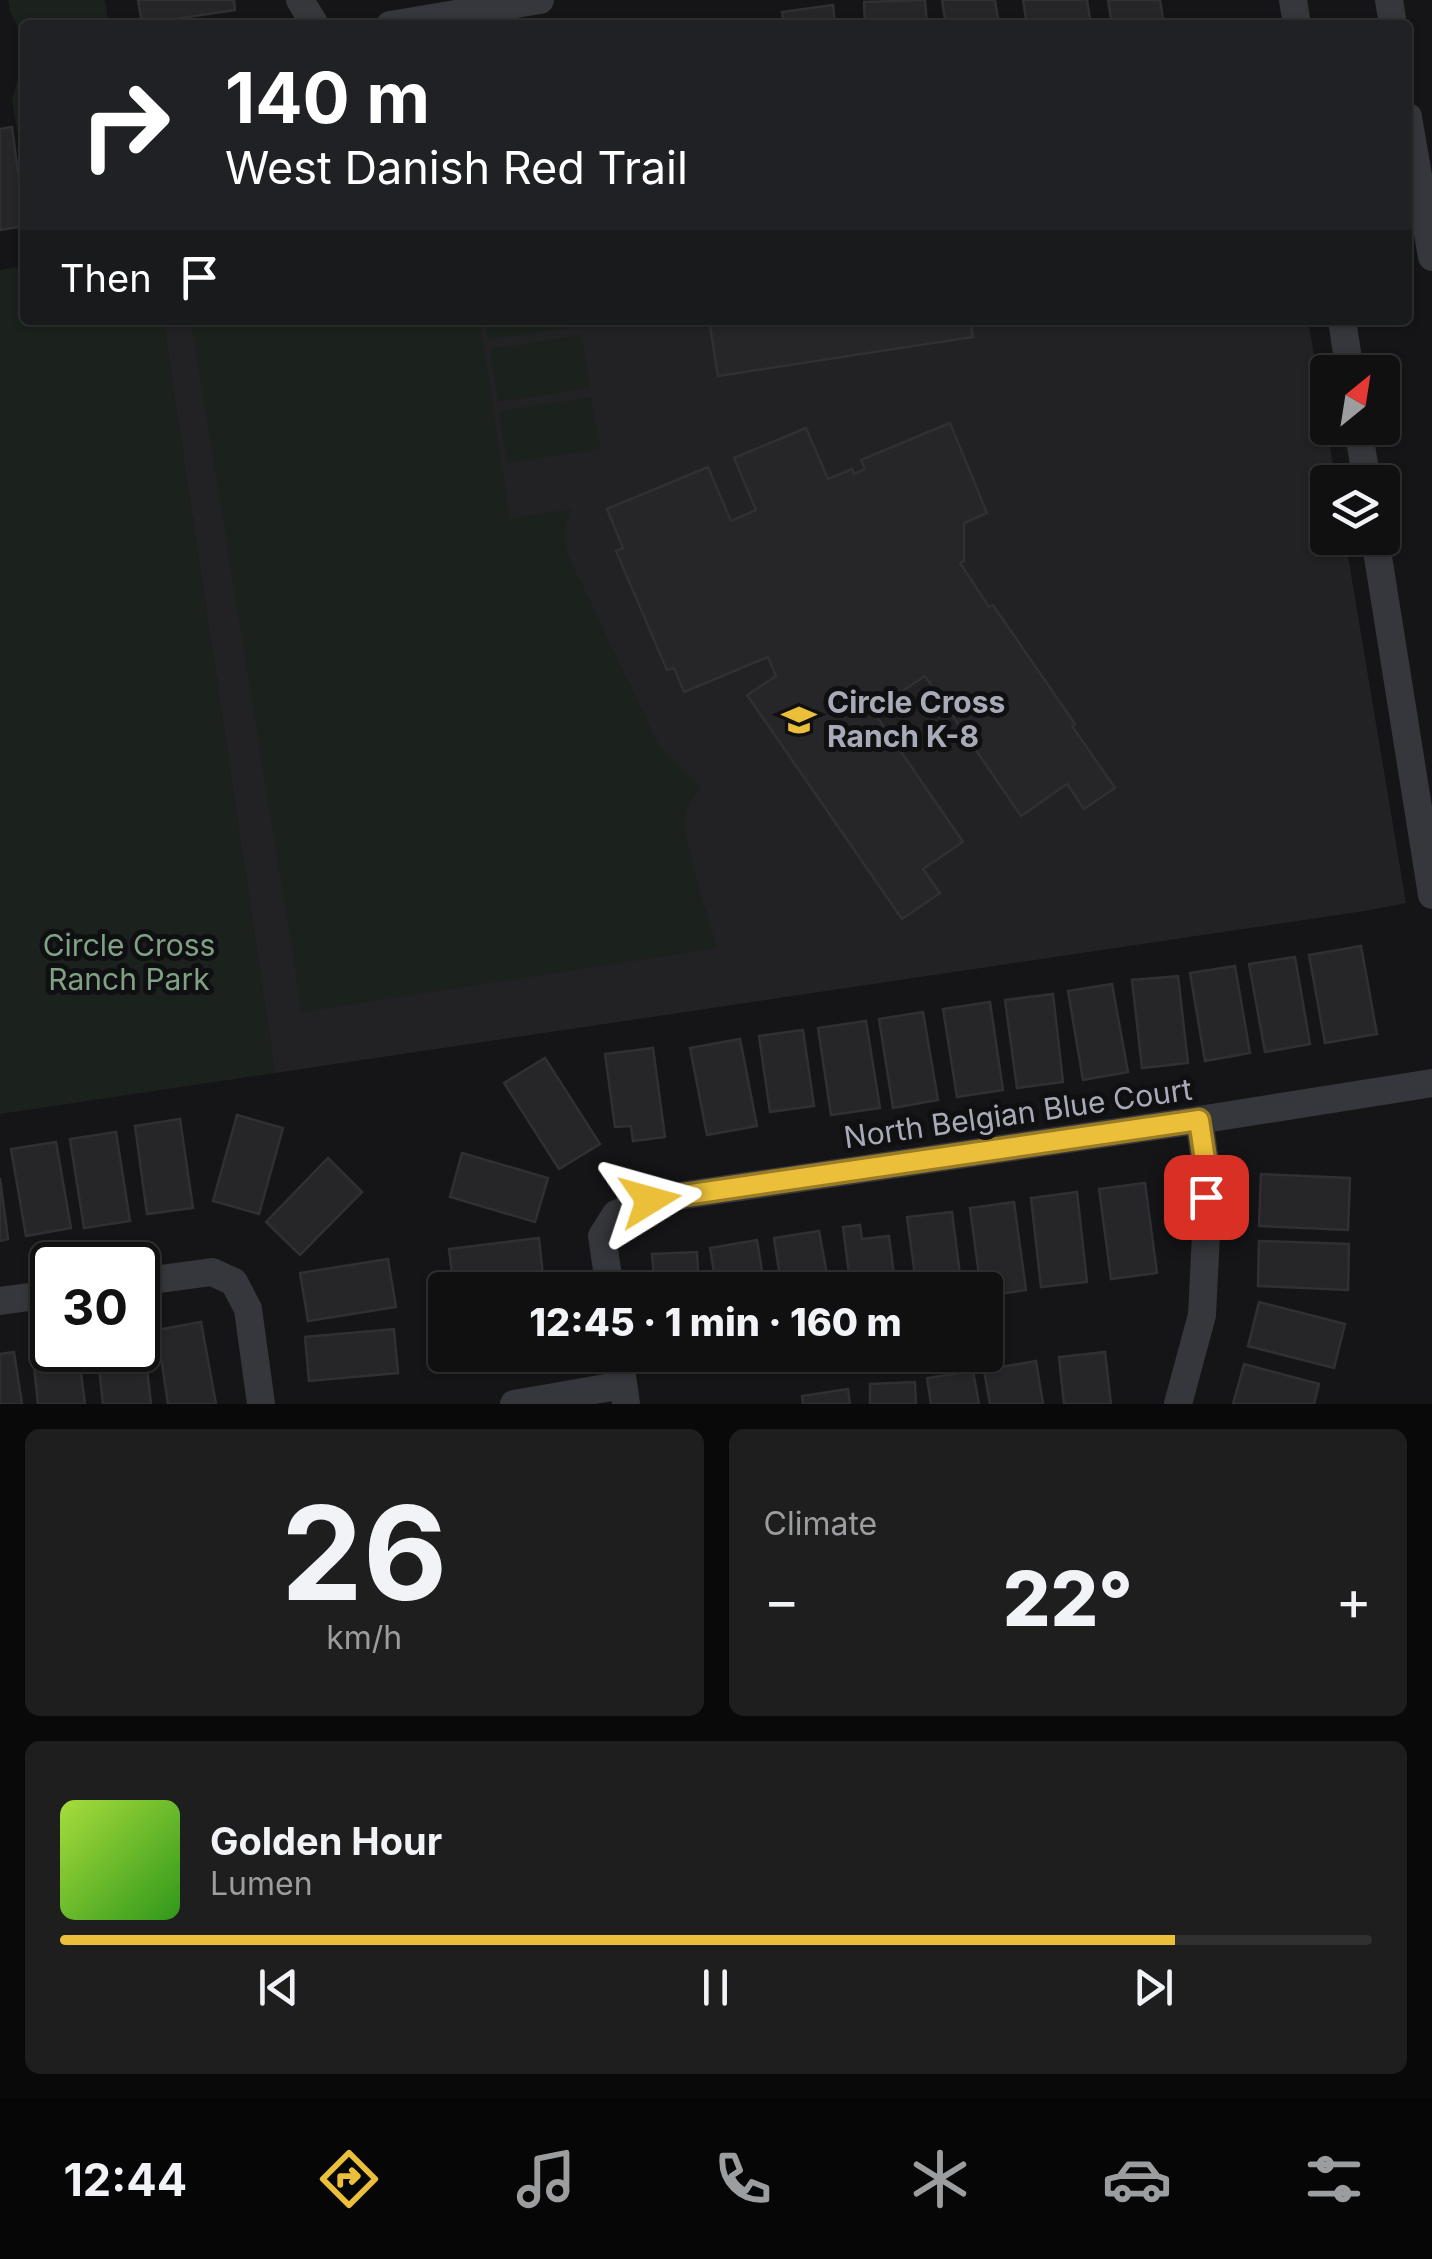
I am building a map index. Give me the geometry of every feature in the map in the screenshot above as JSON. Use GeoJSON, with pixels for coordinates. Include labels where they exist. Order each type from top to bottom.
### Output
{"type":"FeatureCollection","features":[{"type":"Feature","properties":{"kind":"street"},"geometry":{"type":"LineString","coordinates":[[420,20],[540,0]]}},
{"type":"Feature","properties":{"kind":"street"},"geometry":{"type":"LineString","coordinates":[[1412,141],[1432,257]]}},
{"type":"Feature","properties":{"kind":"street"},"geometry":{"type":"LineString","coordinates":[[1343,325],[1347,355]]}},
{"type":"Feature","properties":{"kind":"street"},"geometry":{"type":"LineString","coordinates":[[1378,555],[1432,895]]}},
{"type":"Feature","properties":{"kind":"street","name":"North Belgian Blue Court"},"geometry":{"type":"LineString","coordinates":[[607,1272],[602,1236],[616,1214],[650,1200],[1432,1083]]}},
{"type":"Feature","properties":{"kind":"street"},"geometry":{"type":"LineString","coordinates":[[1178,1404],[1202,1315],[1205,1160],[1199,1120]]}},
{"type":"Feature","properties":{"kind":"street"},"geometry":{"type":"LineString","coordinates":[[160,1279],[212,1272],[234,1282],[248,1309],[261,1404]]}},
{"type":"Feature","properties":{"kind":"street"},"geometry":{"type":"LineString","coordinates":[[0,1301],[30,1297]]}},
{"type":"Feature","properties":{"kind":"street"},"geometry":{"type":"LineString","coordinates":[[514,1404],[625,1394]]}},
{"type":"Feature","properties":{"kind":"shaded area","name":"Circle Cross Ranch K-8"},"geometry":{"type":"Polygon","coordinates":[[[164,325],[1309,325],[1314,355],[1310,355],[1310,445],[1330,445],[1333,465],[1310,465],[1310,555],[1348,555],[1406,903],[275,1073],[164,325]]]}},
{"type":"Feature","properties":{"kind":"green space"},"geometry":{"type":"Polygon","coordinates":[[[8,0],[105,0],[108,20],[20,20],[20,31],[8,0]]]}},
{"type":"Feature","properties":{"kind":"green space"},"geometry":{"type":"Polygon","coordinates":[[[20,70],[20,146],[12,101],[20,70]]]}},
{"type":"Feature","properties":{"kind":"green space","name":"Circle Cross Ranch Park"},"geometry":{"type":"Polygon","coordinates":[[[20,267],[20,325],[164,325],[275,1073],[0,1114],[0,270],[20,267]]]}},
{"type":"Feature","properties":{"kind":"green space"},"geometry":{"type":"Polygon","coordinates":[[[192,325],[481,325],[510,519],[571,509],[566,532],[568,555],[659,746],[701,788],[688,808],[686,829],[717,948],[302,1012],[192,325]]]}},
{"type":"Feature","properties":{"kind":"green space"},"geometry":{"type":"Polygon","coordinates":[[[485,325],[580,326],[488,340],[485,325]]]}},
{"type":"Feature","properties":{"kind":"green space"},"geometry":{"type":"Polygon","coordinates":[[[581,335],[590,388],[498,402],[490,349],[581,335]]]}},
{"type":"Feature","properties":{"kind":"green space"},"geometry":{"type":"Polygon","coordinates":[[[591,397],[600,449],[507,463],[499,411],[591,397]]]}},
{"type":"Feature","properties":{"kind":"building"},"geometry":{"type":"Polygon","coordinates":[[[138,0],[234,0],[235,10],[141,20],[138,0]]]}},
{"type":"Feature","properties":{"kind":"building"},"geometry":{"type":"Polygon","coordinates":[[[925,0],[927,20],[865,20],[864,2],[925,0]]]}},
{"type":"Feature","properties":{"kind":"building"},"geometry":{"type":"Polygon","coordinates":[[[942,0],[995,0],[998,20],[945,20],[942,0]]]}},
{"type":"Feature","properties":{"kind":"building"},"geometry":{"type":"Polygon","coordinates":[[[1023,0],[1087,0],[1090,20],[1026,20],[1023,0]]]}},
{"type":"Feature","properties":{"kind":"building"},"geometry":{"type":"Polygon","coordinates":[[[1108,0],[1160,0],[1163,20],[1111,20],[1108,0]]]}},
{"type":"Feature","properties":{"kind":"building"},"geometry":{"type":"Polygon","coordinates":[[[833,5],[834,20],[783,20],[782,12],[833,5]]]}},
{"type":"Feature","properties":{"kind":"building"},"geometry":{"type":"Polygon","coordinates":[[[12,127],[20,188],[20,227],[0,230],[0,129],[12,127]]]}},
{"type":"Feature","properties":{"kind":"building"},"geometry":{"type":"Polygon","coordinates":[[[710,325],[971,325],[973,337],[718,376],[710,325]]]}},
{"type":"Feature","properties":{"kind":"building"},"geometry":{"type":"Polygon","coordinates":[[[950,423],[987,513],[964,523],[964,561],[960,563],[1075,724],[1072,726],[1115,788],[1084,809],[1067,784],[1021,816],[925,676],[873,711],[963,842],[923,869],[940,893],[902,919],[747,695],[776,676],[768,657],[684,692],[674,668],[667,670],[616,551],[623,548],[607,509],[708,467],[731,521],[756,510],[734,458],[806,428],[828,479],[852,469],[854,474],[865,469],[861,460],[950,423]]]}},
{"type":"Feature","properties":{"kind":"building"},"geometry":{"type":"Polygon","coordinates":[[[1361,946],[1377,1034],[1325,1043],[1309,955],[1361,946]]]}},
{"type":"Feature","properties":{"kind":"building"},"geometry":{"type":"Polygon","coordinates":[[[1295,957],[1310,1044],[1265,1052],[1249,964],[1295,957]]]}},
{"type":"Feature","properties":{"kind":"building"},"geometry":{"type":"Polygon","coordinates":[[[1235,966],[1250,1053],[1205,1061],[1190,973],[1235,966]]]}},
{"type":"Feature","properties":{"kind":"building"},"geometry":{"type":"Polygon","coordinates":[[[1178,976],[1188,1063],[1142,1068],[1132,980],[1178,976]]]}},
{"type":"Feature","properties":{"kind":"building"},"geometry":{"type":"Polygon","coordinates":[[[1112,984],[1128,1072],[1083,1080],[1068,991],[1112,984]]]}},
{"type":"Feature","properties":{"kind":"building"},"geometry":{"type":"Polygon","coordinates":[[[1053,994],[1063,1082],[1017,1088],[1005,1000],[1053,994]]]}},
{"type":"Feature","properties":{"kind":"building"},"geometry":{"type":"Polygon","coordinates":[[[990,1002],[1003,1090],[957,1097],[943,1009],[990,1002]]]}},
{"type":"Feature","properties":{"kind":"building"},"geometry":{"type":"Polygon","coordinates":[[[923,1012],[938,1100],[893,1108],[879,1019],[923,1012]]]}},
{"type":"Feature","properties":{"kind":"building"},"geometry":{"type":"Polygon","coordinates":[[[866,1021],[880,1108],[831,1115],[818,1028],[866,1021]]]}},
{"type":"Feature","properties":{"kind":"building"},"geometry":{"type":"Polygon","coordinates":[[[803,1030],[814,1106],[770,1112],[759,1036],[803,1030]]]}},
{"type":"Feature","properties":{"kind":"building"},"geometry":{"type":"Polygon","coordinates":[[[740,1039],[757,1126],[707,1135],[690,1048],[740,1039]]]}},
{"type":"Feature","properties":{"kind":"building"},"geometry":{"type":"Polygon","coordinates":[[[653,1048],[665,1137],[633,1141],[631,1126],[615,1127],[605,1054],[653,1048]]]}},
{"type":"Feature","properties":{"kind":"building"},"geometry":{"type":"Polygon","coordinates":[[[545,1058],[600,1144],[559,1169],[504,1083],[545,1058]]]}},
{"type":"Feature","properties":{"kind":"building"},"geometry":{"type":"Polygon","coordinates":[[[237,1115],[283,1128],[259,1214],[213,1201],[237,1115]]]}},
{"type":"Feature","properties":{"kind":"building"},"geometry":{"type":"Polygon","coordinates":[[[180,1119],[193,1208],[147,1214],[135,1126],[180,1119]]]}},
{"type":"Feature","properties":{"kind":"building"},"geometry":{"type":"Polygon","coordinates":[[[116,1132],[130,1221],[84,1228],[70,1139],[116,1132]]]}},
{"type":"Feature","properties":{"kind":"building"},"geometry":{"type":"Polygon","coordinates":[[[56,1142],[71,1228],[26,1236],[11,1149],[56,1142]]]}},
{"type":"Feature","properties":{"kind":"building"},"geometry":{"type":"Polygon","coordinates":[[[462,1153],[548,1178],[535,1222],[450,1197],[462,1153]]]}},
{"type":"Feature","properties":{"kind":"building"},"geometry":{"type":"Polygon","coordinates":[[[328,1158],[362,1192],[300,1255],[266,1222],[328,1158]]]}},
{"type":"Feature","properties":{"kind":"building"},"geometry":{"type":"Polygon","coordinates":[[[1261,1174],[1350,1178],[1348,1230],[1259,1226],[1261,1174]]]}},
{"type":"Feature","properties":{"kind":"building"},"geometry":{"type":"Polygon","coordinates":[[[0,1178],[8,1239],[0,1241],[0,1178]]]}},
{"type":"Feature","properties":{"kind":"building"},"geometry":{"type":"Polygon","coordinates":[[[1145,1183],[1157,1273],[1111,1279],[1099,1189],[1145,1183]]]}},
{"type":"Feature","properties":{"kind":"building"},"geometry":{"type":"Polygon","coordinates":[[[1077,1192],[1087,1282],[1041,1287],[1031,1198],[1077,1192]]]}},
{"type":"Feature","properties":{"kind":"building"},"geometry":{"type":"Polygon","coordinates":[[[1014,1202],[1026,1290],[1003,1293],[1003,1272],[979,1272],[970,1208],[1014,1202]]]}},
{"type":"Feature","properties":{"kind":"building"},"geometry":{"type":"Polygon","coordinates":[[[952,1212],[960,1272],[915,1272],[907,1217],[952,1212]]]}},
{"type":"Feature","properties":{"kind":"building"},"geometry":{"type":"Polygon","coordinates":[[[860,1225],[862,1239],[889,1236],[894,1272],[849,1272],[843,1227],[860,1225]]]}},
{"type":"Feature","properties":{"kind":"building"},"geometry":{"type":"Polygon","coordinates":[[[819,1231],[827,1272],[779,1272],[774,1238],[819,1231]]]}},
{"type":"Feature","properties":{"kind":"building"},"geometry":{"type":"Polygon","coordinates":[[[539,1238],[543,1272],[452,1272],[449,1249],[539,1238]]]}},
{"type":"Feature","properties":{"kind":"building"},"geometry":{"type":"Polygon","coordinates":[[[757,1240],[762,1272],[714,1272],[710,1248],[757,1240]]]}},
{"type":"Feature","properties":{"kind":"building"},"geometry":{"type":"Polygon","coordinates":[[[1259,1241],[1349,1244],[1348,1290],[1258,1286],[1259,1241]]]}},
{"type":"Feature","properties":{"kind":"building"},"geometry":{"type":"Polygon","coordinates":[[[697,1252],[698,1272],[654,1272],[652,1254],[697,1252]]]}},
{"type":"Feature","properties":{"kind":"building"},"geometry":{"type":"Polygon","coordinates":[[[388,1259],[396,1307],[308,1321],[300,1273],[388,1259]]]}},
{"type":"Feature","properties":{"kind":"building"},"geometry":{"type":"Polygon","coordinates":[[[1259,1302],[1345,1324],[1334,1368],[1248,1346],[1259,1302]]]}},
{"type":"Feature","properties":{"kind":"building"},"geometry":{"type":"Polygon","coordinates":[[[201,1322],[216,1404],[168,1404],[160,1329],[201,1322]]]}},
{"type":"Feature","properties":{"kind":"building"},"geometry":{"type":"Polygon","coordinates":[[[394,1329],[398,1373],[309,1381],[305,1337],[394,1329]]]}},
{"type":"Feature","properties":{"kind":"building"},"geometry":{"type":"Polygon","coordinates":[[[14,1352],[22,1404],[0,1404],[0,1354],[14,1352]]]}},
{"type":"Feature","properties":{"kind":"building"},"geometry":{"type":"Polygon","coordinates":[[[1105,1352],[1111,1404],[1064,1404],[1059,1357],[1105,1352]]]}},
{"type":"Feature","properties":{"kind":"building"},"geometry":{"type":"Polygon","coordinates":[[[1036,1361],[1043,1404],[990,1404],[984,1372],[1003,1372],[1003,1367],[1036,1361]]]}},
{"type":"Feature","properties":{"kind":"building"},"geometry":{"type":"Polygon","coordinates":[[[1244,1364],[1319,1384],[1314,1404],[1233,1404],[1244,1364]]]}},
{"type":"Feature","properties":{"kind":"building"},"geometry":{"type":"Polygon","coordinates":[[[35,1372],[81,1372],[85,1404],[38,1404],[35,1372]]]}},
{"type":"Feature","properties":{"kind":"building"},"geometry":{"type":"Polygon","coordinates":[[[99,1372],[147,1372],[151,1404],[103,1404],[99,1372]]]}},
{"type":"Feature","properties":{"kind":"building"},"geometry":{"type":"Polygon","coordinates":[[[973,1372],[979,1404],[931,1404],[927,1378],[973,1372]]]}},
{"type":"Feature","properties":{"kind":"building"},"geometry":{"type":"Polygon","coordinates":[[[915,1382],[916,1404],[870,1404],[870,1384],[915,1382]]]}},
{"type":"Feature","properties":{"kind":"building"},"geometry":{"type":"Polygon","coordinates":[[[848,1389],[850,1404],[803,1404],[802,1396],[848,1389]]]}},
{"type":"Feature","properties":{"kind":"place","name":"Circle Cross Ranch K-8"},"geometry":{"type":"Point","coordinates":[799,720]}},
{"type":"Feature","properties":{"kind":"route"},"geometry":{"type":"LineString","coordinates":[[650,1200],[1199,1120],[1206,1197]]}}]}
